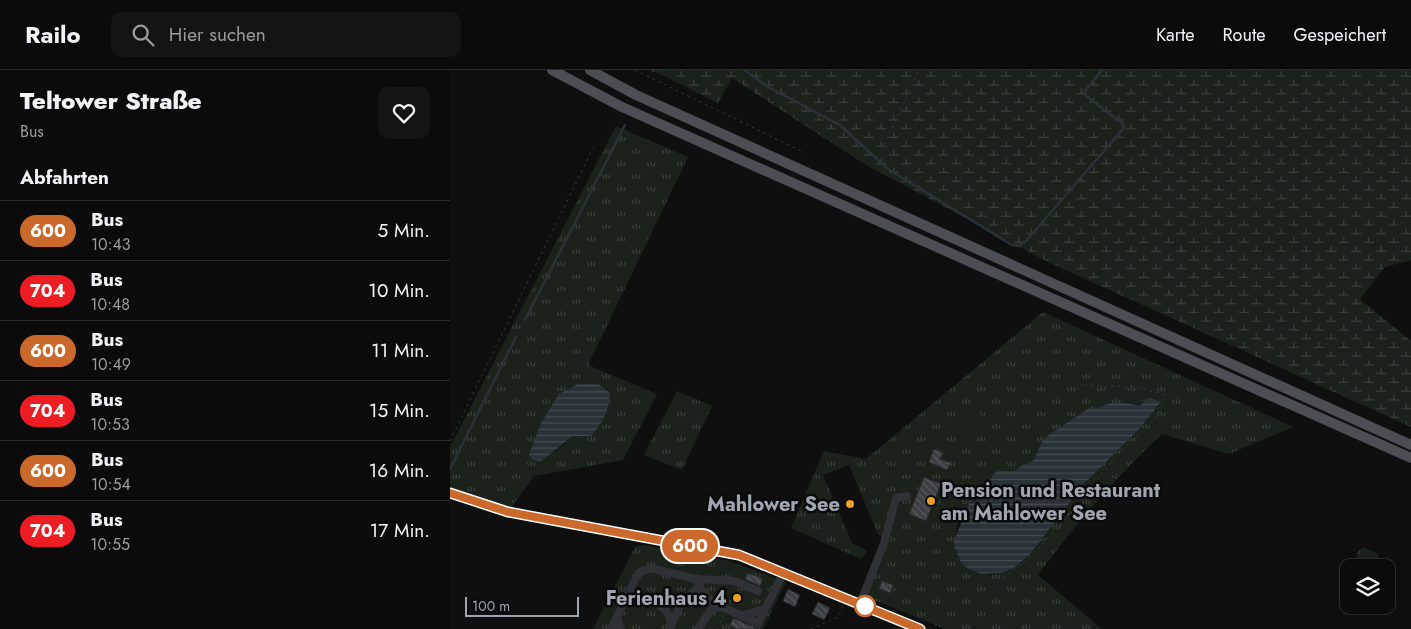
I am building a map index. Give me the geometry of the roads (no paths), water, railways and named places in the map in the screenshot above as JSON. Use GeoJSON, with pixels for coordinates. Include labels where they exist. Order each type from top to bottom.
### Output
{"type":"FeatureCollection","features":[{"type":"Feature","properties":{"kind":"main road"},"geometry":{"type":"LineString","coordinates":[[552,70],[622,108],[1411,458]]}},
{"type":"Feature","properties":{"kind":"main road"},"geometry":{"type":"LineString","coordinates":[[590,70],[636,95],[1411,445]]}},
{"type":"Feature","properties":{"kind":"street"},"geometry":{"type":"LineString","coordinates":[[450,493],[508,512],[730,553],[784,572],[920,629]]}},
{"type":"Feature","properties":{"kind":"street"},"geometry":{"type":"LineString","coordinates":[[860,604],[884,544],[896,498],[907,496]]}},
{"type":"Feature","properties":{"kind":"street"},"geometry":{"type":"LineString","coordinates":[[611,629],[638,574],[650,568],[669,576],[734,581],[758,591]]}},
{"type":"Feature","properties":{"kind":"street"},"geometry":{"type":"LineString","coordinates":[[698,629],[710,610],[722,610],[758,623],[784,572]]}},
{"type":"Feature","properties":{"kind":"street"},"geometry":{"type":"LineString","coordinates":[[696,579],[713,603],[722,610]]}},
{"type":"Feature","properties":{"kind":"street"},"geometry":{"type":"LineString","coordinates":[[670,626],[683,600],[700,587]]}},
{"type":"Feature","properties":{"kind":"street"},"geometry":{"type":"LineString","coordinates":[[630,591],[638,601],[655,603],[663,607],[670,614],[670,626]]}},
{"type":"Feature","properties":{"kind":"street"},"geometry":{"type":"LineString","coordinates":[[617,618],[621,629]]}},
{"type":"Feature","properties":{"kind":"waterway"},"geometry":{"type":"LineString","coordinates":[[745,70],[768,87],[840,125],[888,169],[1012,245],[1019,246],[1026,241],[1124,128],[1123,124],[1085,95],[1085,91],[1102,70]]}},
{"type":"Feature","properties":{"kind":"waterway"},"geometry":{"type":"LineString","coordinates":[[525,320],[625,125]]}},
{"type":"Feature","properties":{"kind":"waterway"},"geometry":{"type":"LineString","coordinates":[[450,469],[516,337]]}},
{"type":"Feature","properties":{"kind":"place","name":"Pension und Restaurant am Mahlower See"},"geometry":{"type":"Point","coordinates":[931,501]}},
{"type":"Feature","properties":{"kind":"place","name":"Mahlower See"},"geometry":{"type":"Point","coordinates":[850,504]}},
{"type":"Feature","properties":{"kind":"place","name":"Ferienhaus 4"},"geometry":{"type":"Point","coordinates":[737,598]}}]}
